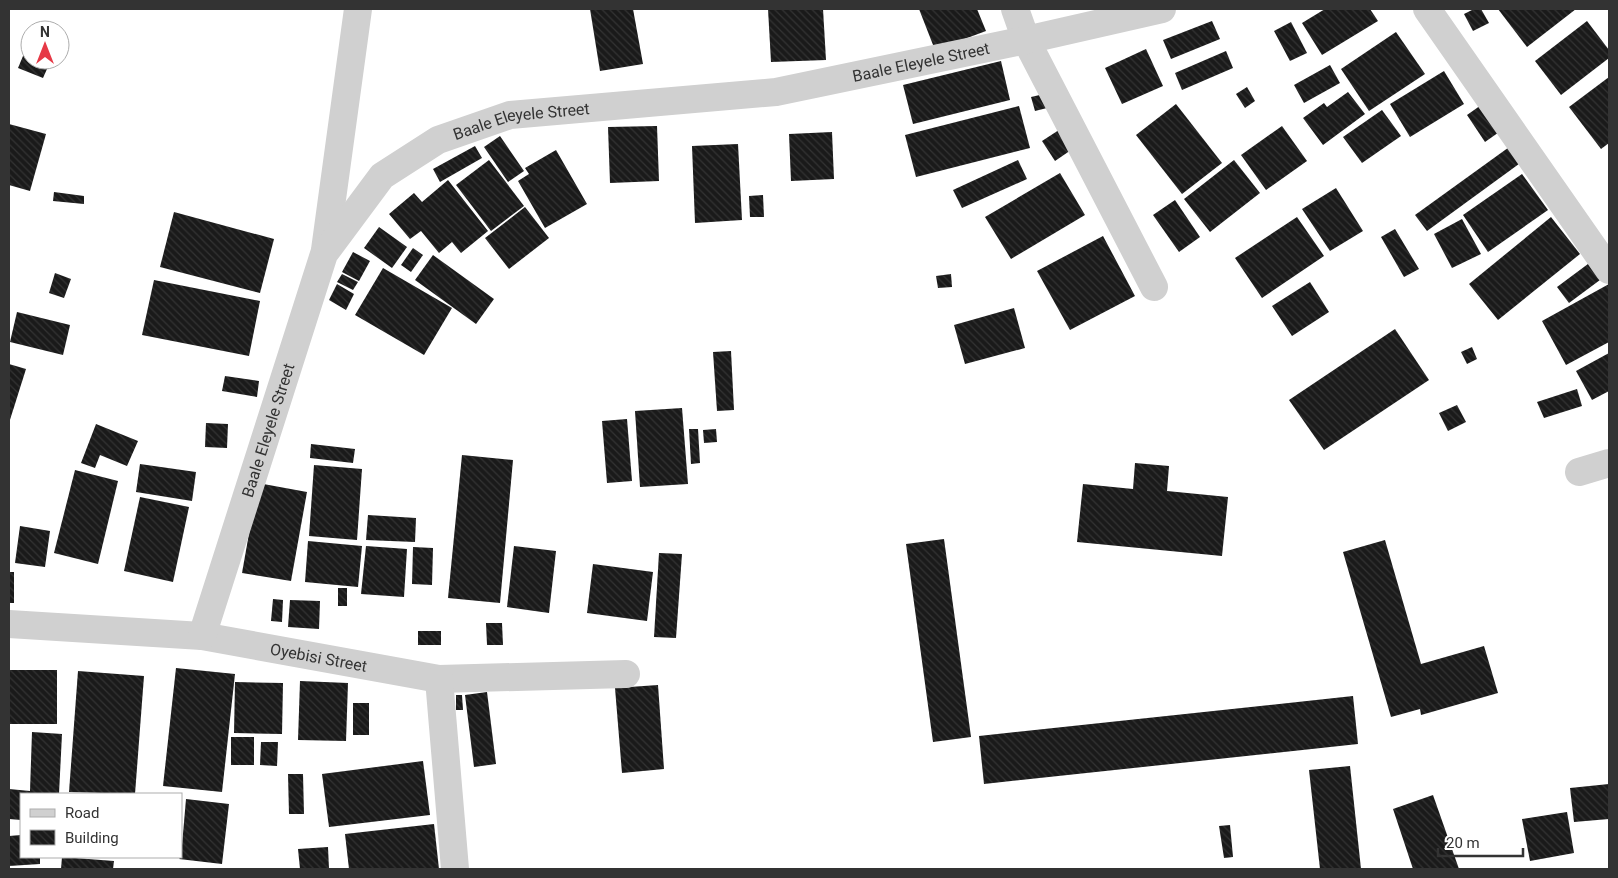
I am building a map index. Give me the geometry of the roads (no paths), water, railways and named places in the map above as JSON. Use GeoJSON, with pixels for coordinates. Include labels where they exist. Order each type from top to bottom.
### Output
{"type":"FeatureCollection","features":[{"type":"Feature","properties":{"kind":"street"},"geometry":{"type":"LineString","coordinates":[[324,254],[358,9]]}},
{"type":"Feature","properties":{"kind":"street"},"geometry":{"type":"LineString","coordinates":[[1014,9],[1026,40],[1154,287]]}},
{"type":"Feature","properties":{"kind":"street","name":"Baale Eleyele Street"},"geometry":{"type":"LineString","coordinates":[[202,636],[324,254],[382,176],[438,140],[510,115],[776,92],[1026,40],[1162,9]]}},
{"type":"Feature","properties":{"kind":"street"},"geometry":{"type":"LineString","coordinates":[[1427,9],[1609,270]]}},
{"type":"Feature","properties":{"kind":"street"},"geometry":{"type":"LineString","coordinates":[[1579,472],[1609,463]]}},
{"type":"Feature","properties":{"kind":"street","name":"Oyebisi Street"},"geometry":{"type":"LineString","coordinates":[[9,624],[202,636],[440,679],[626,674]]}},
{"type":"Feature","properties":{"kind":"street"},"geometry":{"type":"LineString","coordinates":[[440,679],[455,869]]}}]}
